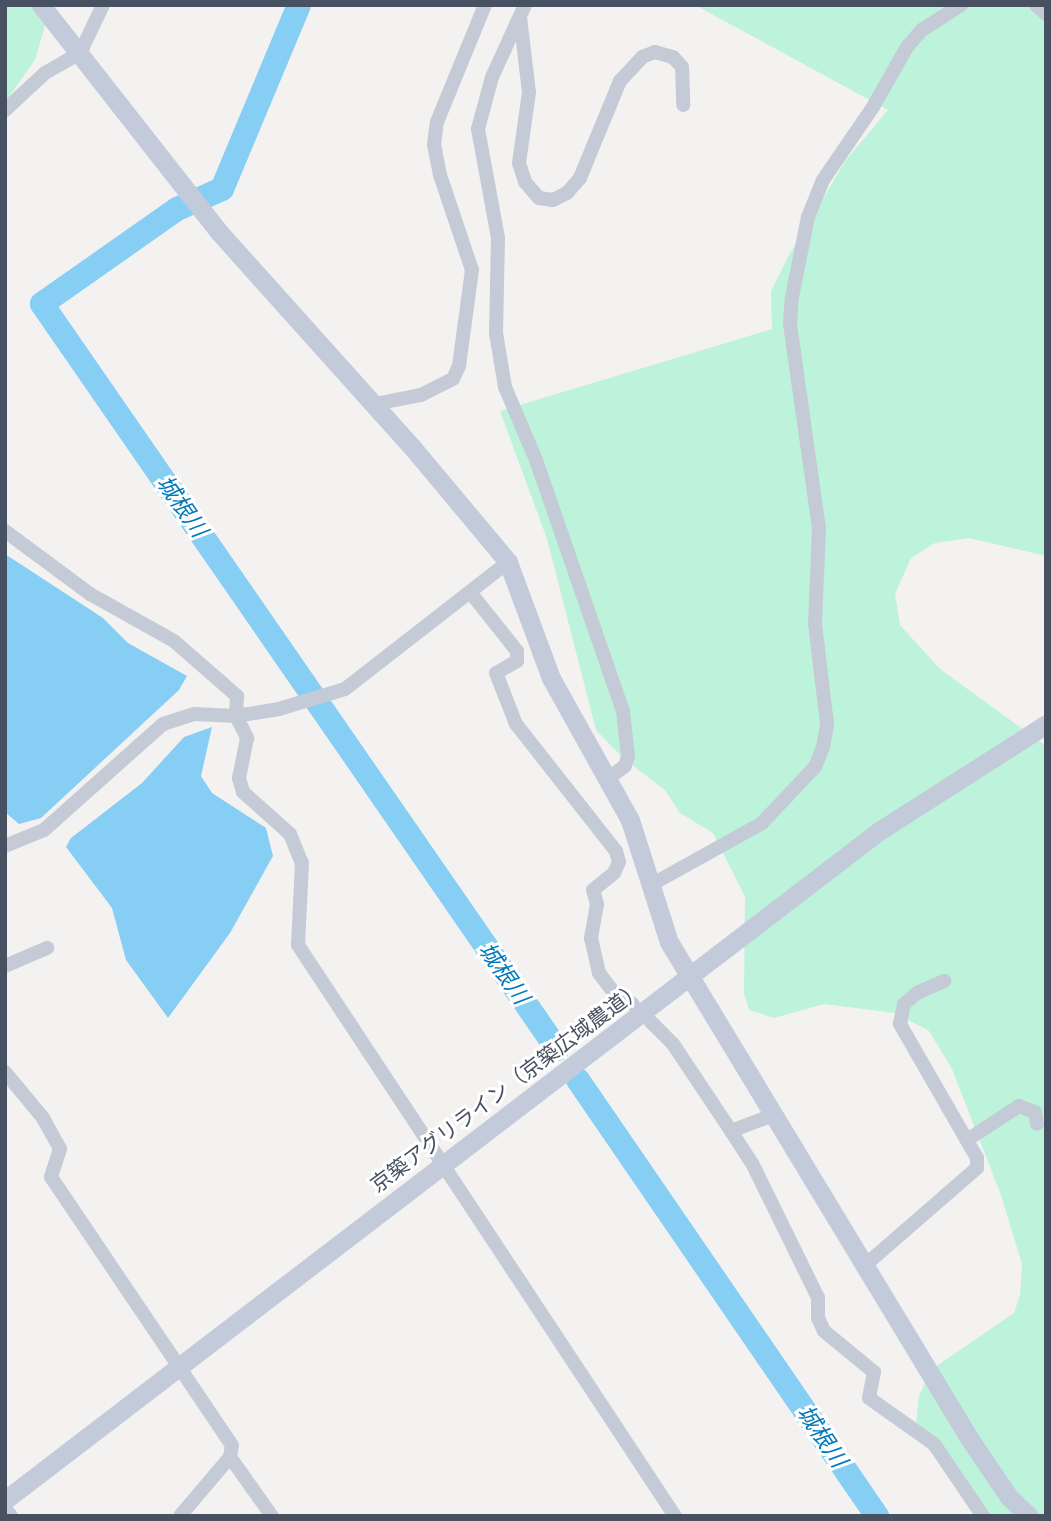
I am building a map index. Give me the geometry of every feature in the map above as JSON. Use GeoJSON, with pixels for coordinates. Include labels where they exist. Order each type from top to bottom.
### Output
{"type":"FeatureCollection","features":[{"type":"Feature","properties":{"kind":"street"},"geometry":{"type":"LineString","coordinates":[[41,5],[219,232],[375,404],[508,562],[551,678],[610,777],[630,820],[669,943],[771,1116],[990,1471],[1030,1516]]}},
{"type":"Feature","properties":{"kind":"street"},"geometry":{"type":"LineString","coordinates":[[5,110],[45,73],[80,53],[103,5]]}},
{"type":"Feature","properties":{"kind":"street"},"geometry":{"type":"LineString","coordinates":[[375,404],[421,395],[453,379],[459,366],[472,270],[440,175],[434,145],[437,122],[485,5]]}},
{"type":"Feature","properties":{"kind":"street"},"geometry":{"type":"LineString","coordinates":[[649,886],[762,823],[814,767],[823,747],[827,724],[815,624],[819,528],[790,324],[792,297],[808,218],[823,180],[907,47],[961,5]]}},
{"type":"Feature","properties":{"kind":"street"},"geometry":{"type":"LineString","coordinates":[[1036,5],[1046,14]]}},
{"type":"Feature","properties":{"kind":"street"},"geometry":{"type":"LineString","coordinates":[[522,8],[492,78],[478,129],[498,238],[496,333],[505,387],[536,460],[623,711],[628,756],[625,766],[610,777]]}},
{"type":"Feature","properties":{"kind":"street"},"geometry":{"type":"LineString","coordinates":[[522,8],[529,92],[519,163],[525,181],[539,198],[553,200],[567,193],[580,177],[620,81],[642,57],[655,52],[673,57],[682,67],[683,105]]}},
{"type":"Feature","properties":{"kind":"street"},"geometry":{"type":"LineString","coordinates":[[5,531],[90,594],[174,641],[212,670],[237,696],[236,716],[247,738],[239,778],[243,792],[290,834],[302,863],[298,945],[441,1166],[675,1516]]}},
{"type":"Feature","properties":{"kind":"street"},"geometry":{"type":"LineString","coordinates":[[5,846],[44,830],[163,724],[194,713],[236,716],[279,709],[345,689],[508,562]]}},
{"type":"Feature","properties":{"kind":"street"},"geometry":{"type":"LineString","coordinates":[[470,592],[517,651],[517,661],[496,673],[516,723],[616,851],[619,862],[614,873],[593,890],[597,904],[591,938],[599,973],[612,990],[633,1004]]}},
{"type":"Feature","properties":{"kind":"street","name":"京築アグリライン（京築広域農道）"},"geometry":{"type":"LineString","coordinates":[[5,1500],[879,831],[1046,724]]}},
{"type":"Feature","properties":{"kind":"street"},"geometry":{"type":"LineString","coordinates":[[5,966],[47,948]]}},
{"type":"Feature","properties":{"kind":"street"},"geometry":{"type":"LineString","coordinates":[[863,1267],[976,1168],[977,1158],[900,1024],[904,1004],[944,981]]}},
{"type":"Feature","properties":{"kind":"street"},"geometry":{"type":"LineString","coordinates":[[650,1021],[673,1044],[752,1163],[818,1298],[818,1318],[824,1331],[874,1372],[869,1398],[934,1444],[983,1516]]}},
{"type":"Feature","properties":{"kind":"street"},"geometry":{"type":"LineString","coordinates":[[5,1072],[43,1118],[60,1149],[51,1177],[232,1446],[230,1457],[180,1516]]}},
{"type":"Feature","properties":{"kind":"street"},"geometry":{"type":"LineString","coordinates":[[967,1140],[1018,1106],[1035,1112],[1037,1124]]}},
{"type":"Feature","properties":{"kind":"street"},"geometry":{"type":"LineString","coordinates":[[731,1131],[771,1116]]}},
{"type":"Feature","properties":{"kind":"street"},"geometry":{"type":"LineString","coordinates":[[230,1457],[272,1516]]}},
{"type":"Feature","properties":{"kind":"street"},"geometry":{"type":"LineString","coordinates":[[5,1508],[11,1516]]}},
{"type":"Feature","properties":{"kind":"green space"},"geometry":{"type":"Polygon","coordinates":[[[5,5],[51,5],[35,60],[5,102],[5,5]]]}},
{"type":"Feature","properties":{"kind":"green space"},"geometry":{"type":"Polygon","coordinates":[[[695,5],[1046,5],[1046,556],[969,538],[935,543],[911,558],[895,594],[900,625],[940,669],[1046,746],[1046,1516],[982,1516],[916,1424],[919,1396],[931,1370],[1014,1313],[1020,1295],[1022,1264],[1001,1195],[952,1069],[929,1031],[895,1013],[824,1004],[774,1018],[749,1010],[744,993],[745,897],[713,833],[680,813],[665,790],[624,759],[596,730],[547,539],[500,411],[772,329],[771,291],[789,255],[846,160],[888,110],[695,5]]]}},
{"type":"Feature","properties":{"kind":"water"},"geometry":{"type":"Polygon","coordinates":[[[5,554],[103,618],[128,643],[187,676],[179,690],[41,818],[19,824],[5,812],[5,554]]]}},
{"type":"Feature","properties":{"kind":"water"},"geometry":{"type":"Polygon","coordinates":[[[212,727],[201,776],[212,793],[266,828],[273,856],[230,933],[168,1018],[126,960],[112,908],[66,847],[71,838],[142,783],[184,737],[212,727]]]}},
{"type":"Feature","properties":{"kind":"waterway","name":"城根川"},"geometry":{"type":"LineString","coordinates":[[299,5],[222,189],[177,209],[42,304],[557,1049]]}},
{"type":"Feature","properties":{"kind":"waterway","name":"城根川"},"geometry":{"type":"LineString","coordinates":[[578,1080],[877,1516]]}}]}
